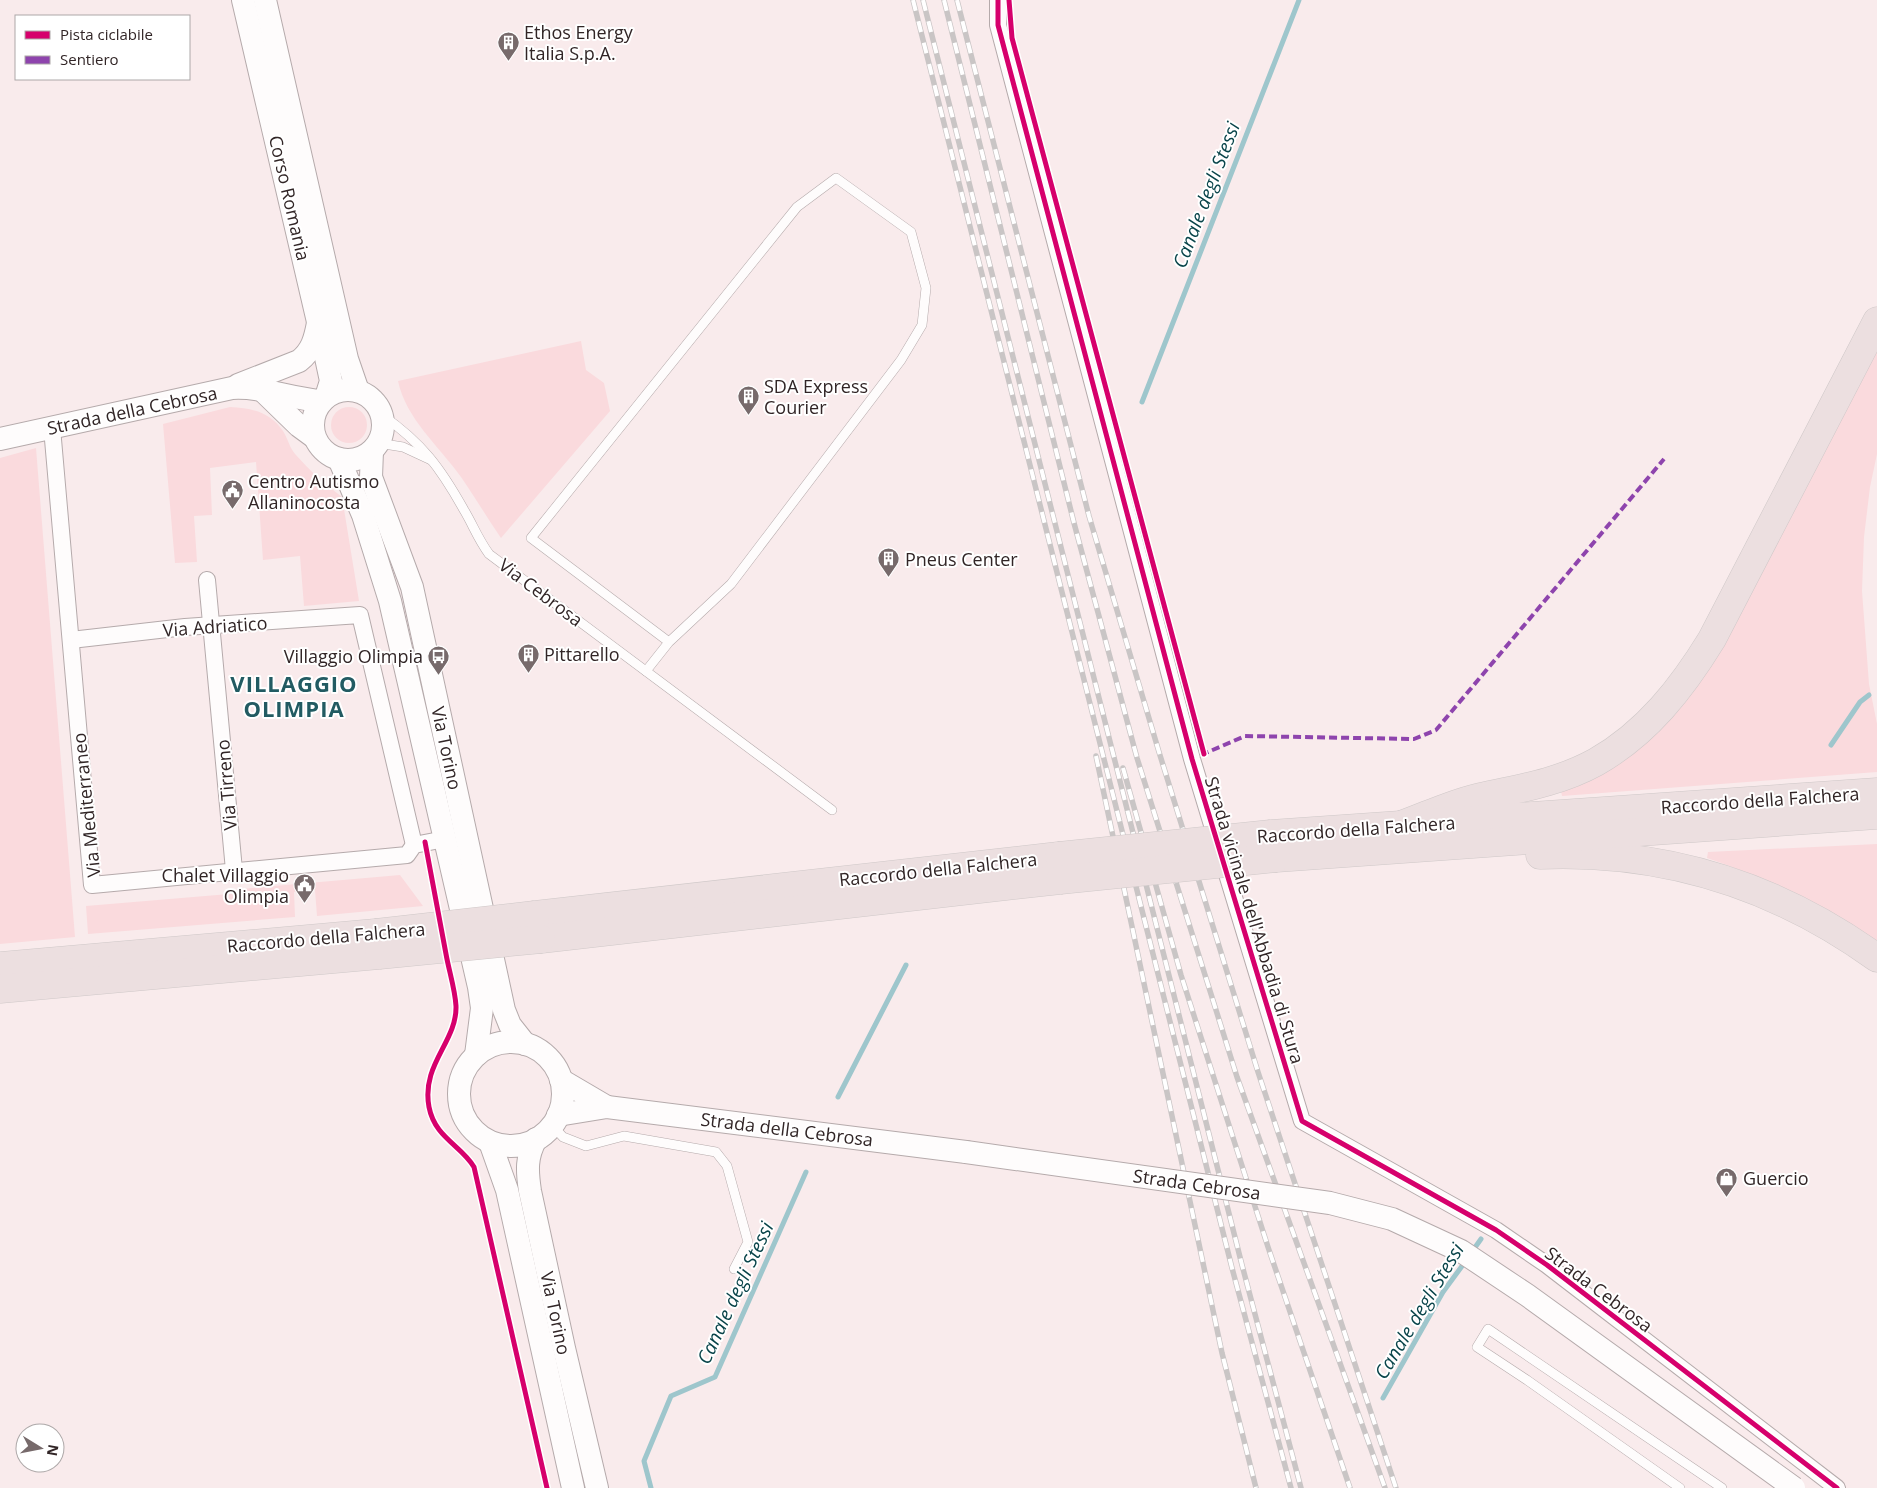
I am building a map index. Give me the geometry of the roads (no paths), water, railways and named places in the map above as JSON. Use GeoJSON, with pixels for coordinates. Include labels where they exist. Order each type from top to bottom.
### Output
{"type":"FeatureCollection","features":[{"type":"Feature","properties":{"kind":"highway"},"geometry":{"type":"LineString","coordinates":[[1401,825],[1474,799],[1536,786],[1565,776],[1596,762],[1621,745],[1662,709],[1681,687],[1712,639],[1877,321]]}},
{"type":"Feature","properties":{"kind":"highway","name":"Raccordo della Falchera"},"geometry":{"type":"LineString","coordinates":[[0,989],[378,944],[1012,873],[1274,846],[1401,825],[1877,792]]}},
{"type":"Feature","properties":{"kind":"highway","name":"Raccordo della Falchera"},"geometry":{"type":"LineString","coordinates":[[1274,846],[1332,854],[1877,816]]}},
{"type":"Feature","properties":{"kind":"highway"},"geometry":{"type":"LineString","coordinates":[[1724,826],[1877,828]]}},
{"type":"Feature","properties":{"kind":"highway"},"geometry":{"type":"LineString","coordinates":[[1332,854],[1441,860],[1546,855],[1598,856],[1675,866],[1730,880],[1791,906],[1842,935],[1877,958]]}},
{"type":"Feature","properties":{"kind":"highway","name":"Raccordo della Falchera"},"geometry":{"type":"LineString","coordinates":[[0,966],[378,944]]}},
{"type":"Feature","properties":{"kind":"main road","name":"Corso Romania"},"geometry":{"type":"LineString","coordinates":[[243,0],[319,322],[331,381],[324,399]]}},
{"type":"Feature","properties":{"kind":"main road","name":"Corso Romania"},"geometry":{"type":"LineString","coordinates":[[265,0],[347,360],[358,391]]}},
{"type":"Feature","properties":{"kind":"main road"},"geometry":{"type":"LineString","coordinates":[[232,388],[298,361],[305,356],[311,349],[319,322]]}},
{"type":"Feature","properties":{"kind":"main road","name":"Strada della Cebrosa"},"geometry":{"type":"LineString","coordinates":[[0,439],[232,388],[254,388],[304,400],[324,399]]}},
{"type":"Feature","properties":{"kind":"main road"},"geometry":{"type":"LineString","coordinates":[[264,391],[298,426],[314,436]]}},
{"type":"Feature","properties":{"kind":"main road"},"geometry":{"type":"LineString","coordinates":[[337,391],[358,391],[375,402],[382,415],[383,429],[375,447],[357,459],[338,460],[328,455],[320,447],[314,436],[314,414],[324,399],[337,391]]}},
{"type":"Feature","properties":{"kind":"main road","name":"Via Torino"},"geometry":{"type":"LineString","coordinates":[[375,447],[371,477],[412,587],[504,1010],[510,1025],[525,1044]]}},
{"type":"Feature","properties":{"kind":"main road","name":"Via Torino"},"geometry":{"type":"LineString","coordinates":[[338,460],[349,479],[381,566],[445,839],[482,1008],[476,1055]]}},
{"type":"Feature","properties":{"kind":"main road"},"geometry":{"type":"LineString","coordinates":[[500,1043],[525,1044],[541,1052],[556,1068],[561,1080],[562,1104],[549,1126],[520,1145],[504,1145],[490,1142],[469,1125],[462,1112],[459,1097],[461,1080],[467,1066],[476,1055],[487,1048],[500,1043]]}},
{"type":"Feature","properties":{"kind":"main road","name":"Strada della Cebrosa"},"geometry":{"type":"LineString","coordinates":[[561,1080],[607,1107],[966,1152]]}},
{"type":"Feature","properties":{"kind":"main road","name":"Strada della Cebrosa"},"geometry":{"type":"LineString","coordinates":[[549,1126],[607,1107]]}},
{"type":"Feature","properties":{"kind":"main road","name":"Via Torino"},"geometry":{"type":"LineString","coordinates":[[549,1126],[528,1160],[528,1182],[597,1488]]}},
{"type":"Feature","properties":{"kind":"main road","name":"Via Torino"},"geometry":{"type":"LineString","coordinates":[[490,1142],[507,1190],[574,1488]]}},
{"type":"Feature","properties":{"kind":"main road","name":"Strada Cebrosa"},"geometry":{"type":"LineString","coordinates":[[966,1152],[1330,1203],[1367,1211],[1417,1229],[1461,1251],[1527,1295],[1794,1488]]}},
{"type":"Feature","properties":{"kind":"street","name":"Strada vicinale dell'Abbadia di Stura"},"geometry":{"type":"LineString","coordinates":[[998,0],[998,25],[1192,759],[1302,1122]]}},
{"type":"Feature","properties":{"kind":"street","name":"Via Mediterraneo"},"geometry":{"type":"LineString","coordinates":[[52,428],[92,885],[407,855],[414,845],[445,839]]}},
{"type":"Feature","properties":{"kind":"street","name":"Via Tirreno"},"geometry":{"type":"LineString","coordinates":[[208,580],[234,870]]}},
{"type":"Feature","properties":{"kind":"street","name":"Via Adriatico"},"geometry":{"type":"LineString","coordinates":[[71,640],[213,626],[360,615],[414,845]]}},
{"type":"Feature","properties":{"kind":"street","name":"Strada Cebrosa"},"geometry":{"type":"LineString","coordinates":[[1302,1122],[1496,1230],[1539,1260],[1837,1488]]}},
{"type":"Feature","properties":{"kind":"lane"},"geometry":{"type":"LineString","coordinates":[[646,671],[669,642],[731,584],[901,360],[922,325],[926,288],[911,232],[836,178],[797,207],[531,538],[669,642]]}},
{"type":"Feature","properties":{"kind":"lane","name":"Via Cebrosa"},"geometry":{"type":"LineString","coordinates":[[382,415],[402,429],[435,462],[466,512],[477,537],[489,554],[832,810]]}},
{"type":"Feature","properties":{"kind":"lane"},"geometry":{"type":"LineString","coordinates":[[375,447],[403,447],[435,462]]}},
{"type":"Feature","properties":{"kind":"lane"},"geometry":{"type":"LineString","coordinates":[[549,1126],[563,1137],[586,1146],[624,1136],[716,1152],[727,1166],[748,1242],[734,1269]]}},
{"type":"Feature","properties":{"kind":"lane"},"geometry":{"type":"LineString","coordinates":[[1680,1488],[1528,1380],[1477,1347],[1488,1329],[1722,1488]]}},
{"type":"Feature","properties":{"kind":"waterway","name":"Canale degli Stessi"},"geometry":{"type":"LineString","coordinates":[[1142,402],[1299,0]]}},
{"type":"Feature","properties":{"kind":"waterway"},"geometry":{"type":"LineString","coordinates":[[1831,745],[1860,702],[1869,695]]}},
{"type":"Feature","properties":{"kind":"waterway","name":"Canale degli Stessi"},"geometry":{"type":"LineString","coordinates":[[838,1097],[906,965]]}},
{"type":"Feature","properties":{"kind":"waterway","name":"Canale degli Stessi"},"geometry":{"type":"LineString","coordinates":[[651,1488],[644,1461],[671,1396],[715,1377],[806,1172]]}},
{"type":"Feature","properties":{"kind":"waterway","name":"Canale degli Stessi"},"geometry":{"type":"LineString","coordinates":[[1471,1253],[1481,1239]]}},
{"type":"Feature","properties":{"kind":"waterway","name":"Canale degli Stessi"},"geometry":{"type":"LineString","coordinates":[[1383,1398],[1443,1292],[1465,1262]]}},
{"type":"Feature","properties":{"kind":"railway"},"geometry":{"type":"LineString","coordinates":[[913,0],[1232,1268],[1291,1488]]}},
{"type":"Feature","properties":{"kind":"railway"},"geometry":{"type":"LineString","coordinates":[[923,0],[1242,1265],[1301,1488]]}},
{"type":"Feature","properties":{"kind":"railway"},"geometry":{"type":"LineString","coordinates":[[944,0],[1074,523],[1137,758],[1237,1077],[1385,1488]]}},
{"type":"Feature","properties":{"kind":"railway"},"geometry":{"type":"LineString","coordinates":[[957,0],[1089,516],[1159,752],[1258,1072],[1396,1488]]}},
{"type":"Feature","properties":{"kind":"railway"},"geometry":{"type":"LineString","coordinates":[[1096,756],[1222,1353],[1256,1488]]}},
{"type":"Feature","properties":{"kind":"railway"},"geometry":{"type":"LineString","coordinates":[[1123,768],[1181,975],[1268,1247],[1350,1488]]}},
{"type":"Feature","properties":{"kind":"place","name":"Ethos Energy Italia S.p.A."},"geometry":{"type":"Point","coordinates":[508,61]}},
{"type":"Feature","properties":{"kind":"place","name":"SDA Express Courier"},"geometry":{"type":"Point","coordinates":[748,415]}},
{"type":"Feature","properties":{"kind":"place","name":"Centro Autismo Allaninocosta"},"geometry":{"type":"Point","coordinates":[232,510]}},
{"type":"Feature","properties":{"kind":"place","name":"Pneus Center"},"geometry":{"type":"Point","coordinates":[889,578]}},
{"type":"Feature","properties":{"kind":"place","name":"Pittarello"},"geometry":{"type":"Point","coordinates":[528,673]}},
{"type":"Feature","properties":{"kind":"place","name":"Villaggio Olimpia"},"geometry":{"type":"Point","coordinates":[439,675]}},
{"type":"Feature","properties":{"kind":"place","name":"Chalet Villaggio Olimpia"},"geometry":{"type":"Point","coordinates":[305,904]}},
{"type":"Feature","properties":{"kind":"place","name":"Guercio"},"geometry":{"type":"Point","coordinates":[1727,1197]}},
{"type":"Feature","properties":{"kind":"district","name":"VILLAGGIO OLIMPIA"},"geometry":{"type":"Point","coordinates":[294,696]}}]}
